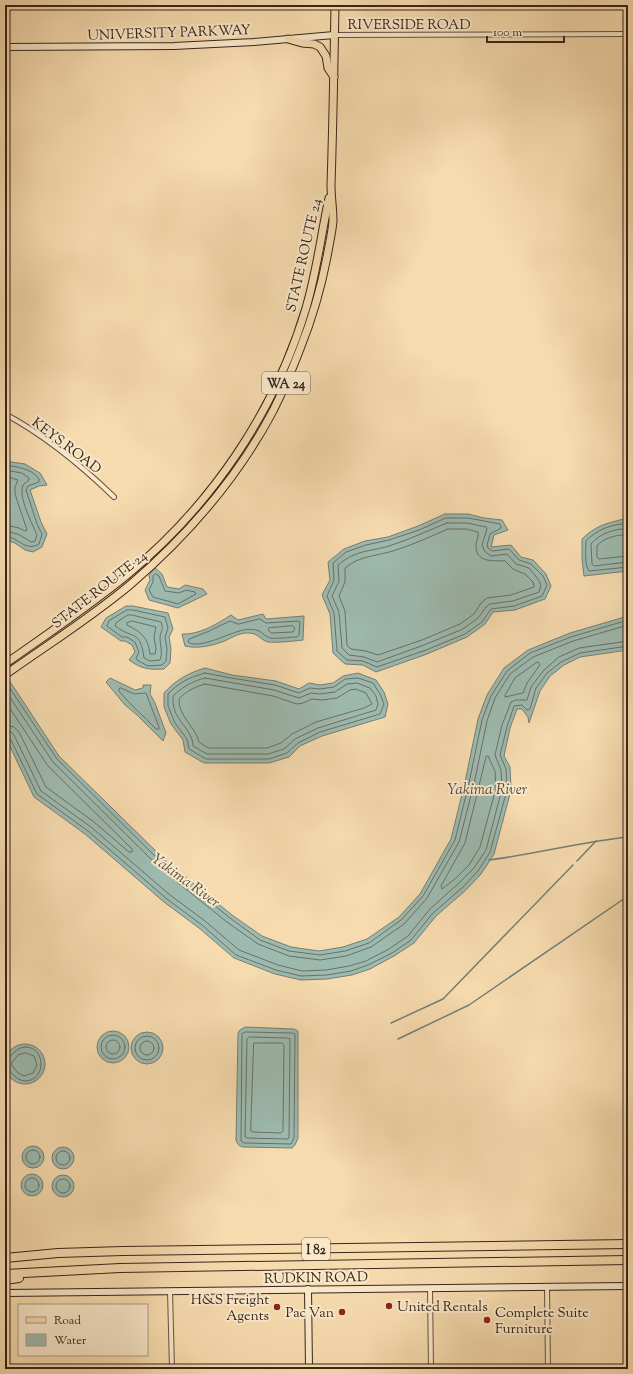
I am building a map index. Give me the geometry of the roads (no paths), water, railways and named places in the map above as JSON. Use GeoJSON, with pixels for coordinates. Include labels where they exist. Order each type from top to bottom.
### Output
{"type":"FeatureCollection","features":[{"type":"Feature","properties":{"kind":"highway","name":"I 82"},"geometry":{"type":"LineString","coordinates":[[5,1258],[58,1253],[123,1251],[628,1244]]}},
{"type":"Feature","properties":{"kind":"highway","name":"I 82"},"geometry":{"type":"LineString","coordinates":[[7,1277],[120,1268],[628,1260]]}},
{"type":"Feature","properties":{"kind":"main road","name":"STATE ROUTE 24"},"geometry":{"type":"LineString","coordinates":[[5,675],[119,594],[170,548],[205,511],[236,470],[260,434],[282,392],[310,324],[324,274],[333,221],[331,188],[335,5]]}},
{"type":"Feature","properties":{"kind":"main road"},"geometry":{"type":"LineString","coordinates":[[288,39],[302,44],[314,44],[320,47],[326,56],[328,68],[334,77]]}},
{"type":"Feature","properties":{"kind":"main road","name":"STATE ROUTE 24"},"geometry":{"type":"LineString","coordinates":[[5,664],[106,592],[128,574],[192,513],[226,469],[249,435],[274,389],[296,336],[309,297],[318,262],[331,188]]}},
{"type":"Feature","properties":{"kind":"street","name":"RIVERSIDE ROAD"},"geometry":{"type":"LineString","coordinates":[[334,35],[628,34]]}},
{"type":"Feature","properties":{"kind":"street","name":"UNIVERSITY PARKWAY"},"geometry":{"type":"LineString","coordinates":[[5,47],[174,46],[334,35]]}},
{"type":"Feature","properties":{"kind":"street","name":"KEYS ROAD"},"geometry":{"type":"LineString","coordinates":[[5,414],[68,456],[89,473],[114,497]]}},
{"type":"Feature","properties":{"kind":"street","name":"RUDKIN ROAD"},"geometry":{"type":"LineString","coordinates":[[5,1293],[628,1286]]}},
{"type":"Feature","properties":{"kind":"street"},"geometry":{"type":"LineString","coordinates":[[547,1287],[548,1369]]}},
{"type":"Feature","properties":{"kind":"street"},"geometry":{"type":"LineString","coordinates":[[430,1288],[431,1369]]}},
{"type":"Feature","properties":{"kind":"street"},"geometry":{"type":"LineString","coordinates":[[308,1289],[309,1369]]}},
{"type":"Feature","properties":{"kind":"street"},"geometry":{"type":"LineString","coordinates":[[170,1291],[172,1369]]}},
{"type":"Feature","properties":{"kind":"water"},"geometry":{"type":"Polygon","coordinates":[[[5,461],[25,464],[40,473],[47,485],[39,486],[30,490],[41,522],[47,534],[42,547],[33,552],[25,550],[15,543],[5,540],[5,461]]]}},
{"type":"Feature","properties":{"kind":"water"},"geometry":{"type":"Polygon","coordinates":[[[445,514],[468,514],[502,520],[508,530],[494,535],[491,547],[511,545],[521,557],[533,560],[546,574],[551,586],[545,599],[515,610],[493,612],[485,624],[467,637],[427,654],[376,672],[363,665],[345,664],[333,653],[330,614],[322,595],[330,580],[328,562],[344,549],[365,541],[388,537],[445,514]]]}},
{"type":"Feature","properties":{"kind":"water"},"geometry":{"type":"Polygon","coordinates":[[[624,519],[628,520],[628,571],[584,576],[582,539],[592,531],[602,526],[624,519]]]}},
{"type":"Feature","properties":{"kind":"water"},"geometry":{"type":"Polygon","coordinates":[[[155,568],[162,574],[167,587],[179,589],[185,585],[203,589],[207,594],[178,608],[149,600],[145,590],[150,580],[149,575],[155,568]]]}},
{"type":"Feature","properties":{"kind":"water"},"geometry":{"type":"Polygon","coordinates":[[[126,606],[168,613],[173,629],[169,637],[171,649],[170,663],[164,669],[146,668],[133,663],[129,660],[135,652],[132,645],[125,641],[121,641],[101,627],[106,618],[126,606]]]}},
{"type":"Feature","properties":{"kind":"water"},"geometry":{"type":"Polygon","coordinates":[[[263,614],[266,619],[304,616],[303,640],[268,642],[256,635],[246,633],[239,634],[209,646],[185,646],[182,634],[201,631],[231,615],[238,620],[263,614]]]}},
{"type":"Feature","properties":{"kind":"water","name":"Yakima River"},"geometry":{"type":"Polygon","coordinates":[[[628,616],[628,650],[580,657],[564,665],[550,676],[540,691],[529,723],[528,717],[522,709],[517,709],[510,728],[504,756],[510,767],[511,790],[494,854],[481,874],[466,890],[436,916],[414,943],[370,969],[352,975],[327,979],[301,980],[275,974],[234,958],[199,928],[164,902],[85,834],[34,797],[5,736],[5,674],[59,756],[167,862],[232,915],[262,936],[291,947],[319,951],[343,947],[367,939],[399,917],[420,894],[451,839],[478,719],[487,695],[504,668],[528,650],[570,633],[628,616]]]}},
{"type":"Feature","properties":{"kind":"water"},"geometry":{"type":"Polygon","coordinates":[[[205,668],[232,675],[276,681],[299,689],[309,683],[320,685],[333,683],[343,676],[358,673],[376,680],[384,692],[388,704],[385,717],[322,736],[300,746],[289,757],[269,763],[204,763],[185,752],[183,740],[171,724],[164,707],[164,693],[173,684],[193,672],[205,668]]]}},
{"type":"Feature","properties":{"kind":"water"},"geometry":{"type":"Polygon","coordinates":[[[110,678],[135,690],[143,688],[143,685],[151,685],[150,694],[155,703],[166,733],[163,741],[125,705],[106,682],[110,678]]]}},
{"type":"Feature","properties":{"kind":"water"},"geometry":{"type":"Polygon","coordinates":[[[245,1027],[294,1029],[298,1031],[298,1138],[292,1148],[243,1147],[238,1145],[236,1141],[238,1033],[245,1027]]]}},
{"type":"Feature","properties":{"kind":"water"},"geometry":{"type":"Polygon","coordinates":[[[110,1031],[116,1031],[126,1038],[129,1047],[128,1053],[122,1060],[116,1063],[110,1063],[100,1056],[97,1050],[97,1044],[104,1034],[110,1031]]]}},
{"type":"Feature","properties":{"kind":"water"},"geometry":{"type":"Polygon","coordinates":[[[144,1032],[150,1032],[160,1039],[163,1048],[162,1054],[156,1061],[150,1064],[144,1064],[134,1057],[131,1051],[131,1045],[138,1035],[144,1032]]]}},
{"type":"Feature","properties":{"kind":"water"},"geometry":{"type":"Polygon","coordinates":[[[29,1044],[36,1047],[42,1053],[45,1064],[44,1072],[36,1081],[29,1084],[21,1084],[14,1081],[6,1072],[5,1060],[8,1053],[17,1045],[29,1044]]]}},
{"type":"Feature","properties":{"kind":"water"},"geometry":{"type":"Polygon","coordinates":[[[33,1146],[41,1149],[44,1157],[41,1165],[33,1168],[25,1165],[22,1157],[25,1149],[33,1146]]]}},
{"type":"Feature","properties":{"kind":"water"},"geometry":{"type":"Polygon","coordinates":[[[63,1147],[71,1150],[74,1158],[71,1166],[63,1169],[55,1166],[52,1158],[55,1150],[63,1147]]]}},
{"type":"Feature","properties":{"kind":"water"},"geometry":{"type":"Polygon","coordinates":[[[32,1174],[40,1177],[43,1185],[40,1193],[32,1196],[24,1193],[21,1185],[24,1177],[32,1174]]]}},
{"type":"Feature","properties":{"kind":"water"},"geometry":{"type":"Polygon","coordinates":[[[63,1175],[71,1178],[74,1186],[71,1194],[63,1197],[55,1194],[52,1186],[55,1178],[63,1175]]]}},
{"type":"Feature","properties":{"kind":"waterway"},"geometry":{"type":"LineString","coordinates":[[489,860],[628,837]]}},
{"type":"Feature","properties":{"kind":"waterway"},"geometry":{"type":"LineString","coordinates":[[577,861],[596,841]]}},
{"type":"Feature","properties":{"kind":"waterway"},"geometry":{"type":"LineString","coordinates":[[391,1023],[443,999],[573,865]]}},
{"type":"Feature","properties":{"kind":"waterway"},"geometry":{"type":"LineString","coordinates":[[398,1039],[469,1005],[628,896]]}},
{"type":"Feature","properties":{"kind":"place","name":"United Rentals"},"geometry":{"type":"Point","coordinates":[389,1306]}},
{"type":"Feature","properties":{"kind":"place","name":"H&S Freight Agents"},"geometry":{"type":"Point","coordinates":[277,1307]}},
{"type":"Feature","properties":{"kind":"place","name":"Pac Van"},"geometry":{"type":"Point","coordinates":[342,1312]}},
{"type":"Feature","properties":{"kind":"place","name":"Complete Suite Furniture"},"geometry":{"type":"Point","coordinates":[487,1320]}}]}
